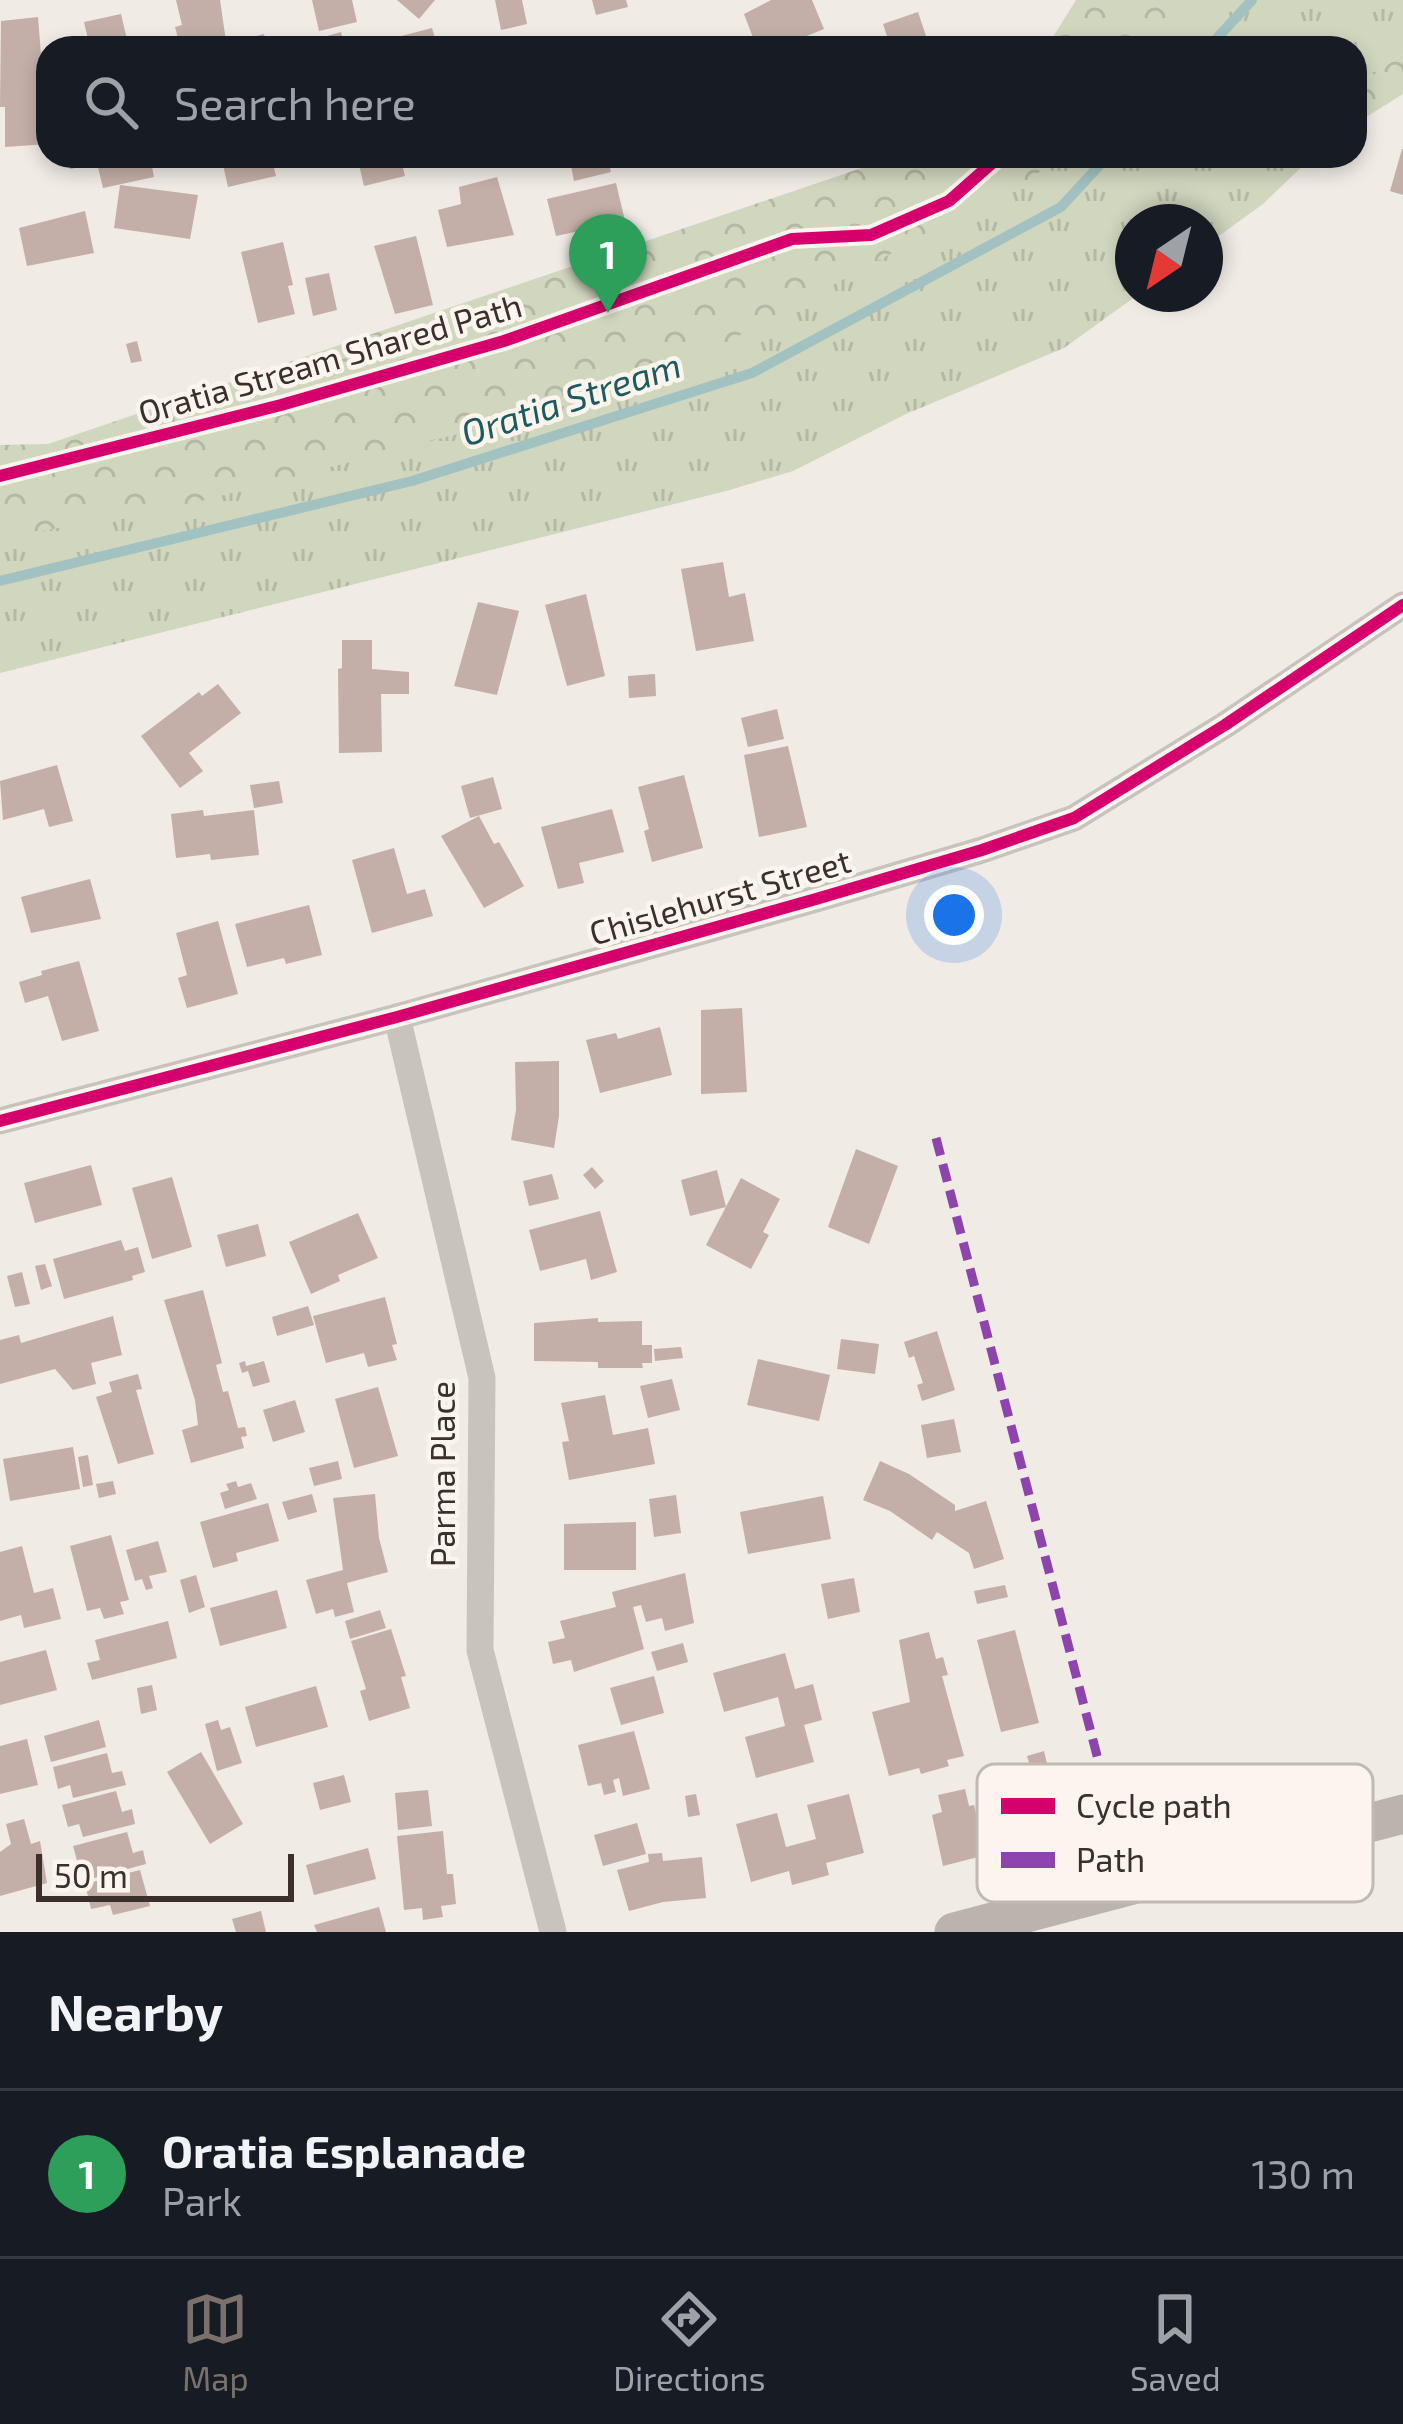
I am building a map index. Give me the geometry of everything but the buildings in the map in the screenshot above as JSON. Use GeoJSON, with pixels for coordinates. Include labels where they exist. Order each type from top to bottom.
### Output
{"type":"FeatureCollection","features":[{"type":"Feature","properties":{"kind":"main road"},"geometry":{"type":"LineString","coordinates":[[1373,1822],[1403,1814]]}},
{"type":"Feature","properties":{"kind":"main road"},"geometry":{"type":"LineString","coordinates":[[954,1932],[1068,1902]]}},
{"type":"Feature","properties":{"kind":"street","name":"Chislehurst Street"},"geometry":{"type":"LineString","coordinates":[[0,1121],[397,1017],[836,893],[1073,818],[1226,725],[1403,605]]}},
{"type":"Feature","properties":{"kind":"street","name":"Parma Place"},"geometry":{"type":"LineString","coordinates":[[397,1017],[482,1378],[480,1650],[554,1932]]}},
{"type":"Feature","properties":{"kind":"green space"},"geometry":{"type":"Polygon","coordinates":[[[1076,0],[1213,0],[1176,36],[1054,36],[1076,0]]]}},
{"type":"Feature","properties":{"kind":"green space"},"geometry":{"type":"Polygon","coordinates":[[[1165,0],[1403,0],[1403,54],[1367,80],[1367,36],[1130,36],[1165,0]]]}},
{"type":"Feature","properties":{"kind":"green space"},"geometry":{"type":"Polygon","coordinates":[[[1403,54],[1403,94],[1367,116],[1367,80],[1403,54]]]}},
{"type":"Feature","properties":{"kind":"green space"},"geometry":{"type":"Polygon","coordinates":[[[862,168],[1043,168],[649,384],[201,501],[0,539],[0,445],[48,444],[862,168]]]}},
{"type":"Feature","properties":{"kind":"green space"},"geometry":{"type":"Polygon","coordinates":[[[980,168],[1300,168],[1223,233],[1223,204],[1115,204],[1115,311],[1064,348],[906,414],[793,471],[0,673],[0,507],[980,168]]]}},
{"type":"Feature","properties":{"kind":"waterway","name":"Oratia Stream"},"geometry":{"type":"LineString","coordinates":[[1219,36],[1252,0]]}},
{"type":"Feature","properties":{"kind":"waterway","name":"Oratia Stream"},"geometry":{"type":"LineString","coordinates":[[0,581],[412,481],[752,373],[1061,207],[1097,168]]}},
{"type":"Feature","properties":{"kind":"marked path"},"geometry":{"type":"LineString","coordinates":[[936,1138],[1099,1764]]}},
{"type":"Feature","properties":{"kind":"cycle path","name":"Oratia Stream Shared Path"},"geometry":{"type":"LineString","coordinates":[[0,476],[281,405],[504,341],[792,239],[871,235],[949,201],[986,168]]}},
{"type":"Feature","properties":{"kind":"cycle path"},"geometry":{"type":"LineString","coordinates":[[0,1121],[397,1017],[816,899],[1074,818],[1225,725],[1403,605]]}},
{"type":"Feature","properties":{"kind":"place","name":"Oratia Esplanade"},"geometry":{"type":"Point","coordinates":[608,313]}}]}
